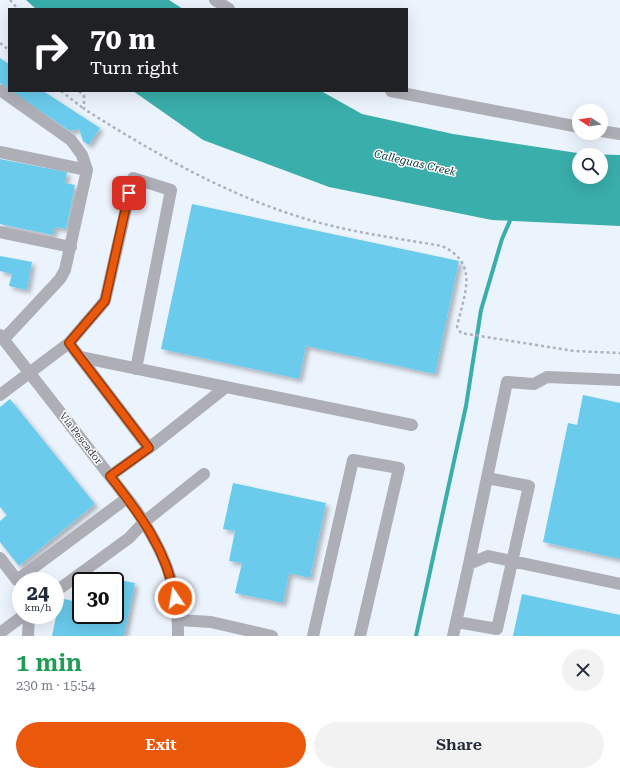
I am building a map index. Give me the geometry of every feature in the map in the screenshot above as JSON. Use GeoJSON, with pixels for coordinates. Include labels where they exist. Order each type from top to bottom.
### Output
{"type":"FeatureCollection","features":[{"type":"Feature","properties":{"kind":"street"},"geometry":{"type":"LineString","coordinates":[[215,0],[227,8]]}},
{"type":"Feature","properties":{"kind":"street"},"geometry":{"type":"LineString","coordinates":[[0,90],[71,140],[82,154],[87,170],[65,270],[60,279],[2,341]]}},
{"type":"Feature","properties":{"kind":"street"},"geometry":{"type":"LineString","coordinates":[[396,92],[572,126]]}},
{"type":"Feature","properties":{"kind":"street"},"geometry":{"type":"LineString","coordinates":[[608,132],[620,134]]}},
{"type":"Feature","properties":{"kind":"street"},"geometry":{"type":"LineString","coordinates":[[0,152],[87,170]]}},
{"type":"Feature","properties":{"kind":"street"},"geometry":{"type":"LineString","coordinates":[[0,395],[69,343],[105,301],[132,178],[171,190],[136,368]]}},
{"type":"Feature","properties":{"kind":"street"},"geometry":{"type":"LineString","coordinates":[[0,232],[71,247]]}},
{"type":"Feature","properties":{"kind":"street","name":"Via Pescador"},"geometry":{"type":"LineString","coordinates":[[2,341],[30,372],[144,522],[168,566],[174,587],[178,620],[178,636]]}},
{"type":"Feature","properties":{"kind":"street"},"geometry":{"type":"LineString","coordinates":[[69,343],[149,448]]}},
{"type":"Feature","properties":{"kind":"street"},"geometry":{"type":"LineString","coordinates":[[80,357],[412,425]]}},
{"type":"Feature","properties":{"kind":"street"},"geometry":{"type":"LineString","coordinates":[[453,636],[507,382],[534,384],[547,377],[620,380]]}},
{"type":"Feature","properties":{"kind":"street"},"geometry":{"type":"LineString","coordinates":[[110,476],[149,448],[226,387]]}},
{"type":"Feature","properties":{"kind":"street"},"geometry":{"type":"LineString","coordinates":[[313,636],[353,460],[399,468],[360,636]]}},
{"type":"Feature","properties":{"kind":"street"},"geometry":{"type":"LineString","coordinates":[[64,585],[129,538],[144,522],[204,474]]}},
{"type":"Feature","properties":{"kind":"street"},"geometry":{"type":"LineString","coordinates":[[456,622],[497,630],[529,486],[487,478]]}},
{"type":"Feature","properties":{"kind":"street"},"geometry":{"type":"LineString","coordinates":[[0,558],[17,580],[127,498]]}},
{"type":"Feature","properties":{"kind":"street"},"geometry":{"type":"LineString","coordinates":[[469,564],[488,556],[620,584]]}},
{"type":"Feature","properties":{"kind":"street"},"geometry":{"type":"LineString","coordinates":[[178,620],[212,622],[272,636]]}},
{"type":"Feature","properties":{"kind":"street"},"geometry":{"type":"LineString","coordinates":[[0,633],[12,624]]}},
{"type":"Feature","properties":{"kind":"street"},"geometry":{"type":"LineString","coordinates":[[28,636],[29,624]]}},
{"type":"Feature","properties":{"kind":"path"},"geometry":{"type":"LineString","coordinates":[[10,0],[17,8]]}},
{"type":"Feature","properties":{"kind":"path"},"geometry":{"type":"LineString","coordinates":[[0,43],[8,49]]}},
{"type":"Feature","properties":{"kind":"path"},"geometry":{"type":"LineString","coordinates":[[62,92],[84,109],[138,143],[191,172],[249,198],[302,218],[342,228],[442,246],[455,252],[463,264],[467,278],[457,327],[461,333],[496,340],[574,351],[620,353]]}},
{"type":"Feature","properties":{"kind":"path"},"geometry":{"type":"LineString","coordinates":[[80,92],[84,96],[84,109]]}},
{"type":"Feature","properties":{"kind":"water"},"geometry":{"type":"Polygon","coordinates":[[[26,0],[169,0],[181,8],[35,8],[26,0]]]}},
{"type":"Feature","properties":{"kind":"water","name":"Calleguas Creek"},"geometry":{"type":"Polygon","coordinates":[[[134,92],[323,92],[362,114],[453,134],[572,152],[572,184],[608,184],[608,155],[620,155],[620,226],[492,220],[329,187],[203,140],[134,92]]]}},
{"type":"Feature","properties":{"kind":"building"},"geometry":{"type":"Polygon","coordinates":[[[0,58],[8,63],[8,88],[0,83],[0,58]]]}},
{"type":"Feature","properties":{"kind":"building"},"geometry":{"type":"Polygon","coordinates":[[[12,92],[45,92],[100,128],[89,145],[83,141],[79,129],[70,131],[12,92]]]}},
{"type":"Feature","properties":{"kind":"building"},"geometry":{"type":"Polygon","coordinates":[[[0,159],[67,172],[65,183],[75,185],[66,229],[55,227],[53,235],[0,224],[0,159]]]}},
{"type":"Feature","properties":{"kind":"building"},"geometry":{"type":"Polygon","coordinates":[[[192,204],[459,261],[435,374],[306,346],[299,379],[161,349],[192,204]]]}},
{"type":"Feature","properties":{"kind":"building"},"geometry":{"type":"Polygon","coordinates":[[[0,256],[32,262],[27,290],[9,286],[12,274],[0,271],[0,256]]]}},
{"type":"Feature","properties":{"kind":"building"},"geometry":{"type":"Polygon","coordinates":[[[583,395],[620,403],[620,559],[543,542],[568,423],[577,425],[583,395]]]}},
{"type":"Feature","properties":{"kind":"building"},"geometry":{"type":"Polygon","coordinates":[[[10,399],[95,504],[19,566],[0,542],[0,521],[7,515],[0,507],[0,407],[10,399]]]}},
{"type":"Feature","properties":{"kind":"building"},"geometry":{"type":"Polygon","coordinates":[[[233,483],[326,503],[310,578],[289,573],[283,603],[235,593],[242,563],[229,561],[235,531],[223,529],[233,483]]]}},
{"type":"Feature","properties":{"kind":"building"},"geometry":{"type":"Polygon","coordinates":[[[124,581],[135,583],[124,636],[52,636],[55,624],[64,624],[64,599],[72,601],[72,624],[124,624],[124,581]]]}},
{"type":"Feature","properties":{"kind":"building"},"geometry":{"type":"Polygon","coordinates":[[[522,594],[620,615],[620,636],[513,636],[522,594]]]}},
{"type":"Feature","properties":{"kind":"waterway"},"geometry":{"type":"LineString","coordinates":[[416,636],[466,406],[481,310],[502,239],[512,216]]}},
{"type":"Feature","properties":{"kind":"route"},"geometry":{"type":"LineString","coordinates":[[129,193],[105,301],[69,343],[149,448],[110,476],[150,530],[168,566],[174,587],[175,598]]}}]}
